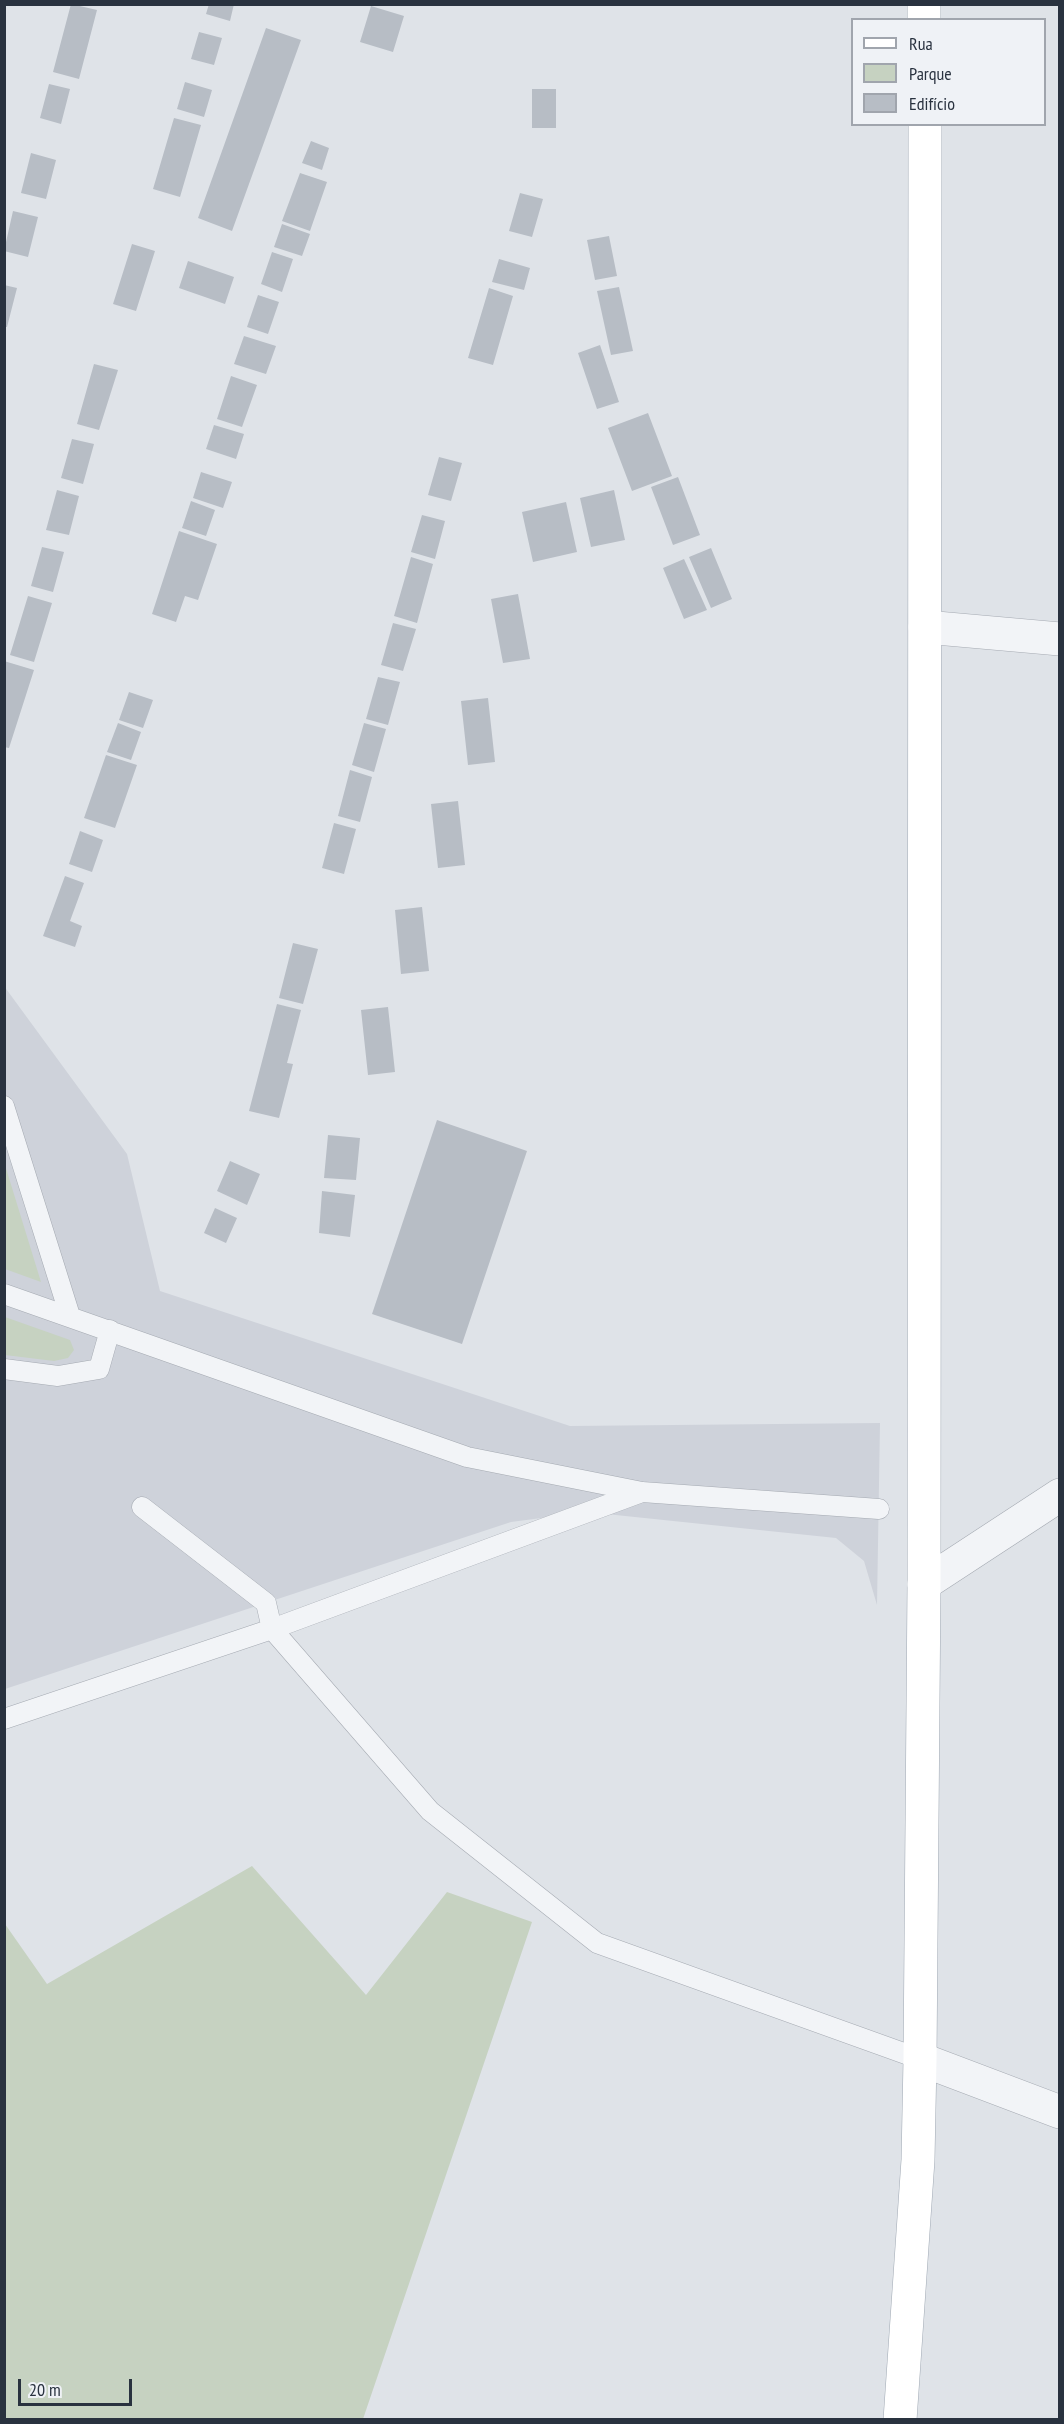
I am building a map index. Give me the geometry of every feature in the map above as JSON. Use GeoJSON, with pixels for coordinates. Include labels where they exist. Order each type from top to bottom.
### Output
{"type":"FeatureCollection","features":[{"type":"Feature","properties":{"kind":"main road"},"geometry":{"type":"LineString","coordinates":[[900,2420],[918,2160],[920,2059],[924,1584],[925,126]]}},
{"type":"Feature","properties":{"kind":"street"},"geometry":{"type":"LineString","coordinates":[[925,627],[1059,639]]}},
{"type":"Feature","properties":{"kind":"street"},"geometry":{"type":"LineString","coordinates":[[924,1584],[1059,1495]]}},
{"type":"Feature","properties":{"kind":"street"},"geometry":{"type":"LineString","coordinates":[[920,2059],[1059,2112]]}},
{"type":"Feature","properties":{"kind":"lane"},"geometry":{"type":"LineString","coordinates":[[4,1106],[70,1316]]}},
{"type":"Feature","properties":{"kind":"lane"},"geometry":{"type":"LineString","coordinates":[[4,1294],[466,1456],[642,1492],[879,1509]]}},
{"type":"Feature","properties":{"kind":"lane"},"geometry":{"type":"LineString","coordinates":[[4,1369],[58,1376],[99,1369],[110,1330]]}},
{"type":"Feature","properties":{"kind":"lane"},"geometry":{"type":"LineString","coordinates":[[4,1719],[272,1629],[642,1492]]}},
{"type":"Feature","properties":{"kind":"lane"},"geometry":{"type":"LineString","coordinates":[[142,1508],[266,1603],[272,1629],[430,1811],[597,1944],[920,2059]]}},
{"type":"Feature","properties":{"kind":"shaded area"},"geometry":{"type":"Polygon","coordinates":[[[4,986],[127,1154],[160,1291],[570,1426],[880,1423],[877,1605],[864,1561],[836,1538],[587,1512],[511,1522],[5,1689],[4,986]]]}},
{"type":"Feature","properties":{"kind":"green space"},"geometry":{"type":"Polygon","coordinates":[[[5,1165],[41,1282],[5,1269],[5,1165]]]}},
{"type":"Feature","properties":{"kind":"green space"},"geometry":{"type":"Polygon","coordinates":[[[5,1317],[70,1340],[74,1350],[68,1358],[54,1361],[5,1355],[5,1317]]]}},
{"type":"Feature","properties":{"kind":"green space"},"geometry":{"type":"Polygon","coordinates":[[[252,1866],[366,1995],[447,1892],[532,1922],[363,2419],[5,2419],[5,1924],[47,1984],[252,1866]]]}},
{"type":"Feature","properties":{"kind":"building"},"geometry":{"type":"Polygon","coordinates":[[[71,4],[97,10],[79,79],[53,72],[71,4]]]}},
{"type":"Feature","properties":{"kind":"building"},"geometry":{"type":"Polygon","coordinates":[[[209,4],[234,4],[230,21],[206,14],[209,4]]]}},
{"type":"Feature","properties":{"kind":"building"},"geometry":{"type":"Polygon","coordinates":[[[371,6],[404,16],[393,52],[360,42],[371,6]]]}},
{"type":"Feature","properties":{"kind":"building"},"geometry":{"type":"Polygon","coordinates":[[[266,28],[301,40],[232,231],[198,218],[266,28]]]}},
{"type":"Feature","properties":{"kind":"building"},"geometry":{"type":"Polygon","coordinates":[[[199,32],[222,38],[214,65],[191,59],[199,32]]]}},
{"type":"Feature","properties":{"kind":"building"},"geometry":{"type":"Polygon","coordinates":[[[185,82],[212,90],[204,117],[177,109],[185,82]]]}},
{"type":"Feature","properties":{"kind":"building"},"geometry":{"type":"Polygon","coordinates":[[[49,84],[70,89],[61,124],[40,118],[49,84]]]}},
{"type":"Feature","properties":{"kind":"building"},"geometry":{"type":"Polygon","coordinates":[[[532,89],[556,89],[556,128],[532,128],[532,89]]]}},
{"type":"Feature","properties":{"kind":"building"},"geometry":{"type":"Polygon","coordinates":[[[174,118],[201,125],[180,197],[153,189],[174,118]]]}},
{"type":"Feature","properties":{"kind":"building"},"geometry":{"type":"Polygon","coordinates":[[[311,141],[329,148],[322,170],[302,163],[311,141]]]}},
{"type":"Feature","properties":{"kind":"building"},"geometry":{"type":"Polygon","coordinates":[[[31,153],[56,160],[46,199],[21,193],[31,153]]]}},
{"type":"Feature","properties":{"kind":"building"},"geometry":{"type":"Polygon","coordinates":[[[300,173],[327,182],[310,231],[282,221],[300,173]]]}},
{"type":"Feature","properties":{"kind":"building"},"geometry":{"type":"Polygon","coordinates":[[[520,193],[543,199],[532,237],[509,231],[520,193]]]}},
{"type":"Feature","properties":{"kind":"building"},"geometry":{"type":"Polygon","coordinates":[[[13,211],[38,217],[28,257],[4,251],[13,211]]]}},
{"type":"Feature","properties":{"kind":"building"},"geometry":{"type":"Polygon","coordinates":[[[282,224],[310,234],[302,256],[274,247],[282,224]]]}},
{"type":"Feature","properties":{"kind":"building"},"geometry":{"type":"Polygon","coordinates":[[[609,236],[617,276],[595,280],[587,240],[609,236]]]}},
{"type":"Feature","properties":{"kind":"building"},"geometry":{"type":"Polygon","coordinates":[[[132,244],[155,251],[136,311],[113,304],[132,244]]]}},
{"type":"Feature","properties":{"kind":"building"},"geometry":{"type":"Polygon","coordinates":[[[272,252],[293,259],[282,292],[261,284],[272,252]]]}},
{"type":"Feature","properties":{"kind":"building"},"geometry":{"type":"Polygon","coordinates":[[[499,259],[530,268],[524,290],[492,282],[499,259]]]}},
{"type":"Feature","properties":{"kind":"building"},"geometry":{"type":"Polygon","coordinates":[[[188,261],[234,277],[225,304],[179,288],[188,261]]]}},
{"type":"Feature","properties":{"kind":"building"},"geometry":{"type":"Polygon","coordinates":[[[4,285],[17,288],[7,327],[4,327],[4,285]]]}},
{"type":"Feature","properties":{"kind":"building"},"geometry":{"type":"Polygon","coordinates":[[[619,287],[633,351],[611,355],[597,291],[619,287]]]}},
{"type":"Feature","properties":{"kind":"building"},"geometry":{"type":"Polygon","coordinates":[[[489,288],[513,296],[493,365],[468,358],[489,288]]]}},
{"type":"Feature","properties":{"kind":"building"},"geometry":{"type":"Polygon","coordinates":[[[258,295],[279,302],[268,334],[247,327],[258,295]]]}},
{"type":"Feature","properties":{"kind":"building"},"geometry":{"type":"Polygon","coordinates":[[[244,336],[276,346],[266,374],[234,364],[244,336]]]}},
{"type":"Feature","properties":{"kind":"building"},"geometry":{"type":"Polygon","coordinates":[[[600,345],[619,402],[597,409],[578,353],[600,345]]]}},
{"type":"Feature","properties":{"kind":"building"},"geometry":{"type":"Polygon","coordinates":[[[94,364],[118,370],[99,430],[77,424],[94,364]]]}},
{"type":"Feature","properties":{"kind":"building"},"geometry":{"type":"Polygon","coordinates":[[[231,376],[257,385],[242,427],[217,419],[231,376]]]}},
{"type":"Feature","properties":{"kind":"building"},"geometry":{"type":"Polygon","coordinates":[[[648,413],[672,476],[632,491],[608,428],[648,413]]]}},
{"type":"Feature","properties":{"kind":"building"},"geometry":{"type":"Polygon","coordinates":[[[214,425],[244,434],[236,459],[206,449],[214,425]]]}},
{"type":"Feature","properties":{"kind":"building"},"geometry":{"type":"Polygon","coordinates":[[[72,439],[94,444],[83,484],[61,478],[72,439]]]}},
{"type":"Feature","properties":{"kind":"building"},"geometry":{"type":"Polygon","coordinates":[[[439,457],[462,463],[451,501],[428,495],[439,457]]]}},
{"type":"Feature","properties":{"kind":"building"},"geometry":{"type":"Polygon","coordinates":[[[201,472],[232,482],[223,508],[193,498],[201,472]]]}},
{"type":"Feature","properties":{"kind":"building"},"geometry":{"type":"Polygon","coordinates":[[[678,477],[700,535],[673,545],[651,487],[678,477]]]}},
{"type":"Feature","properties":{"kind":"building"},"geometry":{"type":"Polygon","coordinates":[[[57,490],[79,496],[69,535],[46,530],[57,490]]]}},
{"type":"Feature","properties":{"kind":"building"},"geometry":{"type":"Polygon","coordinates":[[[614,490],[625,540],[591,547],[580,498],[614,490]]]}},
{"type":"Feature","properties":{"kind":"building"},"geometry":{"type":"Polygon","coordinates":[[[191,501],[215,510],[206,536],[182,528],[191,501]]]}},
{"type":"Feature","properties":{"kind":"building"},"geometry":{"type":"Polygon","coordinates":[[[566,502],[577,552],[533,562],[522,512],[566,502]]]}},
{"type":"Feature","properties":{"kind":"building"},"geometry":{"type":"Polygon","coordinates":[[[422,515],[445,521],[435,559],[411,552],[422,515]]]}},
{"type":"Feature","properties":{"kind":"building"},"geometry":{"type":"Polygon","coordinates":[[[179,531],[217,544],[198,600],[185,596],[176,622],[152,614],[179,531]]]}},
{"type":"Feature","properties":{"kind":"building"},"geometry":{"type":"Polygon","coordinates":[[[42,547],[64,552],[53,592],[31,586],[42,547]]]}},
{"type":"Feature","properties":{"kind":"building"},"geometry":{"type":"Polygon","coordinates":[[[711,548],[732,599],[711,608],[689,557],[711,548]]]}},
{"type":"Feature","properties":{"kind":"building"},"geometry":{"type":"Polygon","coordinates":[[[411,557],[433,564],[417,623],[394,616],[411,557]]]}},
{"type":"Feature","properties":{"kind":"building"},"geometry":{"type":"Polygon","coordinates":[[[684,559],[707,610],[684,619],[663,568],[684,559]]]}},
{"type":"Feature","properties":{"kind":"building"},"geometry":{"type":"Polygon","coordinates":[[[518,594],[530,659],[503,663],[491,599],[518,594]]]}},
{"type":"Feature","properties":{"kind":"building"},"geometry":{"type":"Polygon","coordinates":[[[28,596],[52,603],[34,662],[10,655],[28,596]]]}},
{"type":"Feature","properties":{"kind":"building"},"geometry":{"type":"Polygon","coordinates":[[[393,623],[416,629],[403,671],[381,665],[393,623]]]}},
{"type":"Feature","properties":{"kind":"building"},"geometry":{"type":"Polygon","coordinates":[[[4,661],[34,670],[9,748],[4,747],[4,661]]]}},
{"type":"Feature","properties":{"kind":"building"},"geometry":{"type":"Polygon","coordinates":[[[378,677],[400,682],[388,725],[366,719],[378,677]]]}},
{"type":"Feature","properties":{"kind":"building"},"geometry":{"type":"Polygon","coordinates":[[[129,692],[153,700],[143,728],[119,720],[129,692]]]}},
{"type":"Feature","properties":{"kind":"building"},"geometry":{"type":"Polygon","coordinates":[[[488,698],[495,762],[468,765],[461,701],[488,698]]]}},
{"type":"Feature","properties":{"kind":"building"},"geometry":{"type":"Polygon","coordinates":[[[118,723],[141,732],[131,760],[107,752],[118,723]]]}},
{"type":"Feature","properties":{"kind":"building"},"geometry":{"type":"Polygon","coordinates":[[[364,723],[386,729],[374,772],[352,765],[364,723]]]}},
{"type":"Feature","properties":{"kind":"building"},"geometry":{"type":"Polygon","coordinates":[[[106,755],[137,765],[115,828],[84,818],[106,755]]]}},
{"type":"Feature","properties":{"kind":"building"},"geometry":{"type":"Polygon","coordinates":[[[350,770],[372,777],[360,822],[338,816],[350,770]]]}},
{"type":"Feature","properties":{"kind":"building"},"geometry":{"type":"Polygon","coordinates":[[[458,801],[465,865],[438,868],[431,804],[458,801]]]}},
{"type":"Feature","properties":{"kind":"building"},"geometry":{"type":"Polygon","coordinates":[[[334,823],[356,829],[344,874],[322,868],[334,823]]]}},
{"type":"Feature","properties":{"kind":"building"},"geometry":{"type":"Polygon","coordinates":[[[80,831],[103,840],[92,872],[69,864],[80,831]]]}},
{"type":"Feature","properties":{"kind":"building"},"geometry":{"type":"Polygon","coordinates":[[[65,876],[84,883],[70,921],[82,926],[75,947],[43,936],[65,876]]]}},
{"type":"Feature","properties":{"kind":"building"},"geometry":{"type":"Polygon","coordinates":[[[422,907],[429,971],[401,974],[395,910],[422,907]]]}},
{"type":"Feature","properties":{"kind":"building"},"geometry":{"type":"Polygon","coordinates":[[[293,943],[318,949],[303,1004],[279,998],[293,943]]]}},
{"type":"Feature","properties":{"kind":"building"},"geometry":{"type":"Polygon","coordinates":[[[277,1004],[301,1010],[287,1063],[293,1064],[279,1118],[249,1111],[277,1004]]]}},
{"type":"Feature","properties":{"kind":"building"},"geometry":{"type":"Polygon","coordinates":[[[388,1007],[395,1072],[368,1075],[361,1010],[388,1007]]]}},
{"type":"Feature","properties":{"kind":"building"},"geometry":{"type":"Polygon","coordinates":[[[437,1120],[527,1151],[462,1344],[372,1314],[437,1120]]]}},
{"type":"Feature","properties":{"kind":"building"},"geometry":{"type":"Polygon","coordinates":[[[328,1135],[360,1138],[356,1180],[324,1178],[328,1135]]]}},
{"type":"Feature","properties":{"kind":"building"},"geometry":{"type":"Polygon","coordinates":[[[230,1161],[260,1174],[247,1205],[217,1191],[230,1161]]]}},
{"type":"Feature","properties":{"kind":"building"},"geometry":{"type":"Polygon","coordinates":[[[322,1191],[355,1195],[350,1237],[319,1233],[322,1191]]]}},
{"type":"Feature","properties":{"kind":"building"},"geometry":{"type":"Polygon","coordinates":[[[215,1208],[237,1218],[226,1243],[204,1233],[215,1208]]]}}]}
